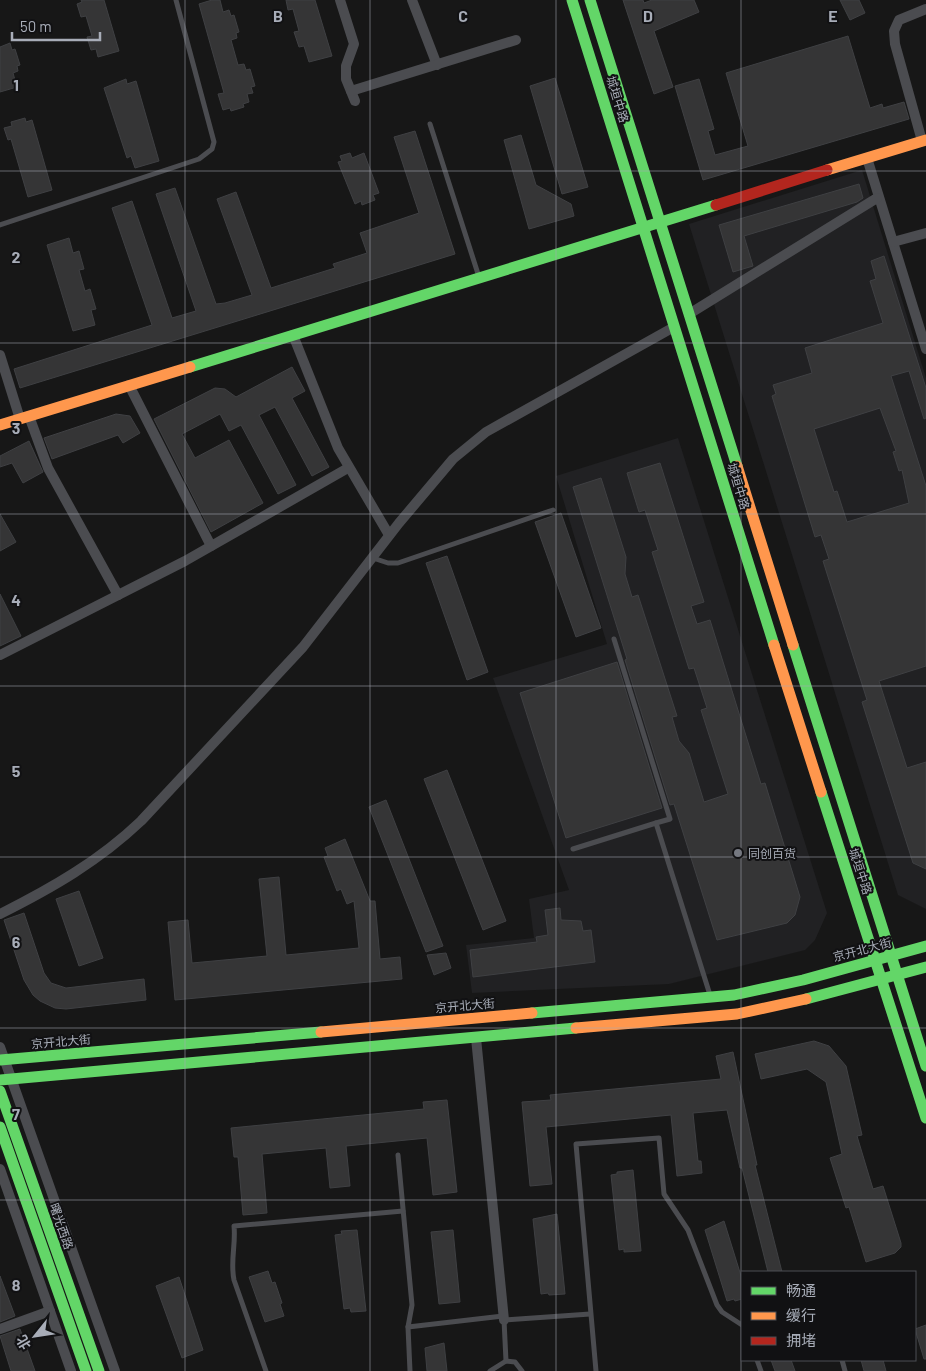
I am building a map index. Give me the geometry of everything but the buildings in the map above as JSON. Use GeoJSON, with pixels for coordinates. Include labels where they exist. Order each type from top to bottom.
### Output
{"type":"FeatureCollection","features":[{"type":"Feature","properties":{"kind":"main road","name":"城垣中路"},"geometry":{"type":"LineString","coordinates":[[572,0],[926,1118]]}},
{"type":"Feature","properties":{"kind":"main road","name":"城垣中路"},"geometry":{"type":"LineString","coordinates":[[590,0],[926,1066]]}},
{"type":"Feature","properties":{"kind":"main road"},"geometry":{"type":"LineString","coordinates":[[0,425],[924,141]]}},
{"type":"Feature","properties":{"kind":"main road","name":"京开北大街"},"geometry":{"type":"LineString","coordinates":[[2,1060],[711,998],[772,987],[926,946]]}},
{"type":"Feature","properties":{"kind":"main road"},"geometry":{"type":"LineString","coordinates":[[6,1079],[737,1014],[800,1001],[926,967]]}},
{"type":"Feature","properties":{"kind":"main road","name":"曙光西路"},"geometry":{"type":"LineString","coordinates":[[0,1091],[99,1371]]}},
{"type":"Feature","properties":{"kind":"main road","name":"曙光西路"},"geometry":{"type":"LineString","coordinates":[[0,1127],[86,1371]]}},
{"type":"Feature","properties":{"kind":"street"},"geometry":{"type":"LineString","coordinates":[[340,0],[354,44],[346,66],[346,79],[353,96],[437,65],[516,40]]}},
{"type":"Feature","properties":{"kind":"street"},"geometry":{"type":"LineString","coordinates":[[412,0],[437,65]]}},
{"type":"Feature","properties":{"kind":"street"},"geometry":{"type":"LineString","coordinates":[[924,141],[895,44],[894,31],[899,20],[926,9]]}},
{"type":"Feature","properties":{"kind":"street"},"geometry":{"type":"LineString","coordinates":[[867,158],[926,349]]}},
{"type":"Feature","properties":{"kind":"street"},"geometry":{"type":"LineString","coordinates":[[690,314],[877,198]]}},
{"type":"Feature","properties":{"kind":"street"},"geometry":{"type":"LineString","coordinates":[[893,242],[926,233]]}},
{"type":"Feature","properties":{"kind":"street"},"geometry":{"type":"LineString","coordinates":[[0,914],[70,877],[116,846],[142,821],[303,647],[389,535],[453,459],[486,432],[674,326]]}},
{"type":"Feature","properties":{"kind":"street"},"geometry":{"type":"LineString","coordinates":[[293,335],[318,400],[348,468],[389,535]]}},
{"type":"Feature","properties":{"kind":"street"},"geometry":{"type":"LineString","coordinates":[[0,355],[48,468],[118,595]]}},
{"type":"Feature","properties":{"kind":"street"},"geometry":{"type":"LineString","coordinates":[[129,385],[211,546]]}},
{"type":"Feature","properties":{"kind":"street"},"geometry":{"type":"LineString","coordinates":[[0,655],[211,546],[348,468]]}},
{"type":"Feature","properties":{"kind":"street"},"geometry":{"type":"LineString","coordinates":[[476,1038],[504,1318]]}},
{"type":"Feature","properties":{"kind":"street"},"geometry":{"type":"LineString","coordinates":[[0,1047],[6,1079],[115,1371]]}},
{"type":"Feature","properties":{"kind":"street"},"geometry":{"type":"LineString","coordinates":[[0,1169],[71,1371]]}},
{"type":"Feature","properties":{"kind":"street"},"geometry":{"type":"LineString","coordinates":[[0,1329],[50,1311]]}},
{"type":"Feature","properties":{"kind":"lane"},"geometry":{"type":"LineString","coordinates":[[0,225],[199,159],[212,148],[214,142],[176,0]]}},
{"type":"Feature","properties":{"kind":"lane"},"geometry":{"type":"LineString","coordinates":[[430,124],[480,277]]}},
{"type":"Feature","properties":{"kind":"lane"},"geometry":{"type":"LineString","coordinates":[[372,558],[388,563],[398,563],[553,510]]}},
{"type":"Feature","properties":{"kind":"lane"},"geometry":{"type":"LineString","coordinates":[[572,849],[670,819],[614,639]]}},
{"type":"Feature","properties":{"kind":"lane"},"geometry":{"type":"LineString","coordinates":[[656,824],[711,998]]}},
{"type":"Feature","properties":{"kind":"lane"},"geometry":{"type":"LineString","coordinates":[[596,1371],[576,1144],[659,1138],[664,1194],[688,1230],[717,1305],[722,1312],[741,1324]]}},
{"type":"Feature","properties":{"kind":"lane"},"geometry":{"type":"LineString","coordinates":[[398,1155],[412,1305],[408,1327],[410,1371]]}},
{"type":"Feature","properties":{"kind":"lane"},"geometry":{"type":"LineString","coordinates":[[266,1371],[234,1280],[231,1266],[236,1245],[234,1226],[403,1211]]}},
{"type":"Feature","properties":{"kind":"lane"},"geometry":{"type":"LineString","coordinates":[[408,1327],[504,1318],[590,1314]]}},
{"type":"Feature","properties":{"kind":"lane"},"geometry":{"type":"LineString","coordinates":[[504,1318],[506,1361]]}},
{"type":"Feature","properties":{"kind":"lane"},"geometry":{"type":"LineString","coordinates":[[490,1371],[506,1361],[515,1362],[522,1371]]}},
{"type":"Feature","properties":{"kind":"shaded area"},"geometry":{"type":"Polygon","coordinates":[[[862,170],[926,378],[926,909],[898,895],[689,224],[862,170]]]}},
{"type":"Feature","properties":{"kind":"shaded area"},"geometry":{"type":"Polygon","coordinates":[[[678,438],[827,913],[815,940],[805,950],[669,984],[472,993],[466,945],[534,938],[529,899],[569,890],[493,678],[607,644],[556,476],[678,438]]]}},
{"type":"Feature","properties":{"kind":"traffic: fast"},"geometry":{"type":"LineString","coordinates":[[572,0],[774,645]]}},
{"type":"Feature","properties":{"kind":"traffic: fast"},"geometry":{"type":"LineString","coordinates":[[590,0],[737,466]]}},
{"type":"Feature","properties":{"kind":"traffic: fast"},"geometry":{"type":"LineString","coordinates":[[190,367],[716,205]]}},
{"type":"Feature","properties":{"kind":"traffic: fast"},"geometry":{"type":"LineString","coordinates":[[793,645],[926,1066]]}},
{"type":"Feature","properties":{"kind":"traffic: fast"},"geometry":{"type":"LineString","coordinates":[[821,792],[926,1118]]}},
{"type":"Feature","properties":{"kind":"traffic: fast"},"geometry":{"type":"LineString","coordinates":[[532,1013],[734,995],[803,980],[926,946]]}},
{"type":"Feature","properties":{"kind":"traffic: fast"},"geometry":{"type":"LineString","coordinates":[[806,999],[926,967]]}},
{"type":"Feature","properties":{"kind":"traffic: fast"},"geometry":{"type":"LineString","coordinates":[[0,1080],[576,1028]]}},
{"type":"Feature","properties":{"kind":"traffic: fast"},"geometry":{"type":"LineString","coordinates":[[0,1060],[321,1032]]}},
{"type":"Feature","properties":{"kind":"traffic: fast"},"geometry":{"type":"LineString","coordinates":[[0,1091],[99,1371]]}},
{"type":"Feature","properties":{"kind":"traffic: fast"},"geometry":{"type":"LineString","coordinates":[[0,1127],[86,1371]]}},
{"type":"Feature","properties":{"kind":"traffic: slow"},"geometry":{"type":"LineString","coordinates":[[827,170],[926,140]]}},
{"type":"Feature","properties":{"kind":"traffic: slow"},"geometry":{"type":"LineString","coordinates":[[0,425],[190,367]]}},
{"type":"Feature","properties":{"kind":"traffic: slow"},"geometry":{"type":"LineString","coordinates":[[737,466],[793,645]]}},
{"type":"Feature","properties":{"kind":"traffic: slow"},"geometry":{"type":"LineString","coordinates":[[774,645],[821,792]]}},
{"type":"Feature","properties":{"kind":"traffic: slow"},"geometry":{"type":"LineString","coordinates":[[576,1028],[737,1014],[806,999]]}},
{"type":"Feature","properties":{"kind":"traffic: slow"},"geometry":{"type":"LineString","coordinates":[[321,1032],[532,1013]]}},
{"type":"Feature","properties":{"kind":"traffic: jam"},"geometry":{"type":"LineString","coordinates":[[716,205],[827,170]]}},
{"type":"Feature","properties":{"kind":"place","name":"同创百货"},"geometry":{"type":"Point","coordinates":[738,853]}}]}
